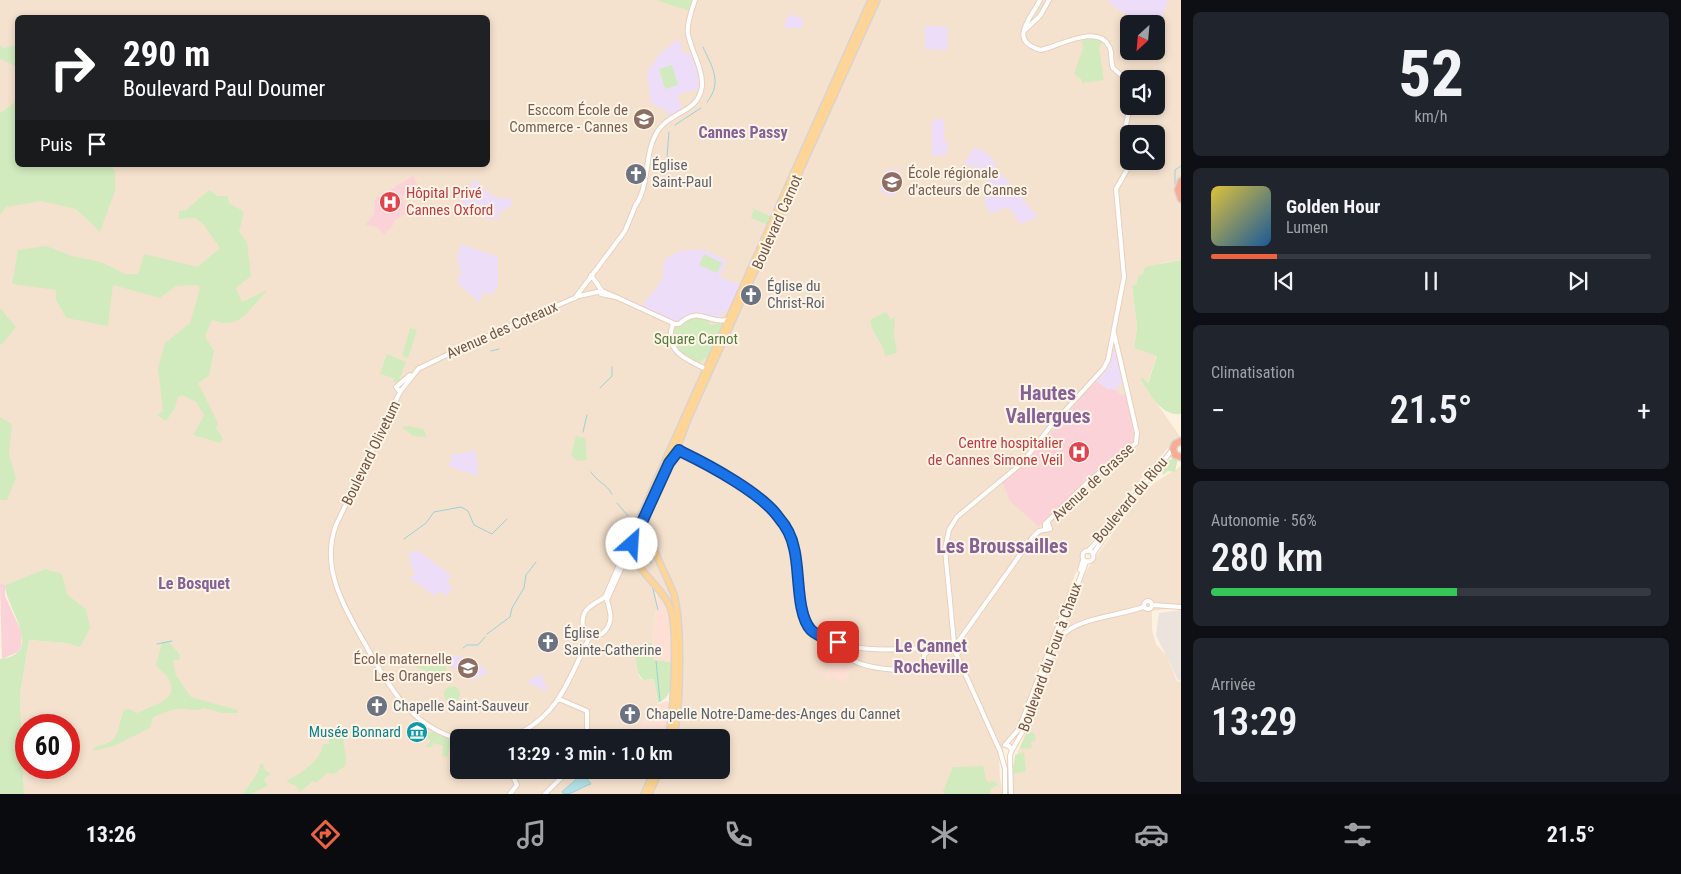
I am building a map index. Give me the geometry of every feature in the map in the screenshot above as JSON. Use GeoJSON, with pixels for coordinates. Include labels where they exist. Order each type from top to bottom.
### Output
{"type":"FeatureCollection","features":[{"type":"Feature","properties":{"kind":"highway"},"geometry":{"type":"LineString","coordinates":[[1181,181],[1178,190],[1181,199]]}},
{"type":"Feature","properties":{"kind":"highway"},"geometry":{"type":"LineString","coordinates":[[1177,454],[1175,444],[1181,441]]}},
{"type":"Feature","properties":{"kind":"main road","name":"Boulevard Carnot"},"geometry":{"type":"LineString","coordinates":[[632,544],[638,527],[675,449],[705,371],[872,0]]}},
{"type":"Feature","properties":{"kind":"main road","name":"Boulevard Carnot"},"geometry":{"type":"LineString","coordinates":[[632,544],[632,535],[646,516],[698,396],[877,0]]}},
{"type":"Feature","properties":{"kind":"main road"},"geometry":{"type":"LineString","coordinates":[[646,516],[650,537],[671,587],[677,612],[678,690],[674,729]]}},
{"type":"Feature","properties":{"kind":"main road"},"geometry":{"type":"LineString","coordinates":[[638,527],[650,537]]}},
{"type":"Feature","properties":{"kind":"main road"},"geometry":{"type":"LineString","coordinates":[[632,544],[635,562],[663,594],[673,618],[672,713],[669,729]]}},
{"type":"Feature","properties":{"kind":"main road"},"geometry":{"type":"LineString","coordinates":[[644,794],[650,779]]}},
{"type":"Feature","properties":{"kind":"main road"},"geometry":{"type":"LineString","coordinates":[[649,794],[656,779]]}},
{"type":"Feature","properties":{"kind":"street"},"geometry":{"type":"LineString","coordinates":[[636,204],[642,198],[657,132],[663,124],[694,105],[700,93],[702,79],[688,33],[695,0]]}},
{"type":"Feature","properties":{"kind":"street"},"geometry":{"type":"LineString","coordinates":[[1040,0],[1023,31],[1026,42],[1041,50],[1080,37],[1103,39],[1110,47],[1113,68],[1120,74]]}},
{"type":"Feature","properties":{"kind":"street"},"geometry":{"type":"LineString","coordinates":[[1023,31],[1040,16],[1049,0]]}},
{"type":"Feature","properties":{"kind":"street"},"geometry":{"type":"LineString","coordinates":[[1005,794],[1005,769],[1000,753],[958,656],[955,644],[945,549],[949,530],[957,518],[1024,461],[1050,428],[1104,368],[1113,346],[1114,330],[1124,277],[1116,188],[1127,170]]}},
{"type":"Feature","properties":{"kind":"street"},"geometry":{"type":"LineString","coordinates":[[575,298],[625,232],[645,180]]}},
{"type":"Feature","properties":{"kind":"street"},"geometry":{"type":"LineString","coordinates":[[591,276],[600,292]]}},
{"type":"Feature","properties":{"kind":"street"},"geometry":{"type":"LineString","coordinates":[[581,289],[587,294]]}},
{"type":"Feature","properties":{"kind":"street","name":"Avenue des Coteaux"},"geometry":{"type":"LineString","coordinates":[[401,387],[419,368],[464,346],[587,294],[600,292],[608,294],[673,324]]}},
{"type":"Feature","properties":{"kind":"street"},"geometry":{"type":"LineString","coordinates":[[705,371],[681,357],[675,350],[671,339],[673,324],[679,324],[689,316],[697,314],[719,321],[728,320]]}},
{"type":"Feature","properties":{"kind":"street","name":"Avenue de Grasse"},"geometry":{"type":"LineString","coordinates":[[955,644],[1032,538],[1045,529],[1044,525],[1089,481],[1136,443],[1138,433],[1119,353],[1113,346]]}},
{"type":"Feature","properties":{"kind":"street","name":"Boulevard Olivetum"},"geometry":{"type":"LineString","coordinates":[[401,387],[342,514],[332,541],[332,569],[338,591],[369,653],[396,695],[411,712],[435,730],[450,736]]}},
{"type":"Feature","properties":{"kind":"street"},"geometry":{"type":"LineString","coordinates":[[675,449],[716,469],[774,510],[794,547],[802,610],[806,623],[817,635],[851,646],[886,650],[955,644]]}},
{"type":"Feature","properties":{"kind":"street","name":"Boulevard du Riou"},"geometry":{"type":"LineString","coordinates":[[1088,551],[1177,454]]}},
{"type":"Feature","properties":{"kind":"street","name":"Boulevard du Riou"},"geometry":{"type":"LineString","coordinates":[[1093,554],[1161,464],[1177,454]]}},
{"type":"Feature","properties":{"kind":"street","name":"Boulevard Carnot"},"geometry":{"type":"LineString","coordinates":[[597,601],[605,597],[632,535]]}},
{"type":"Feature","properties":{"kind":"street","name":"Boulevard Carnot"},"geometry":{"type":"LineString","coordinates":[[609,605],[607,600],[632,544]]}},
{"type":"Feature","properties":{"kind":"street"},"geometry":{"type":"LineString","coordinates":[[1088,551],[1093,554],[1092,560],[1085,561],[1083,554],[1088,551]]}},
{"type":"Feature","properties":{"kind":"street","name":"Boulevard du Four à Chaux"},"geometry":{"type":"LineString","coordinates":[[1004,746],[1018,730],[1085,561]]}},
{"type":"Feature","properties":{"kind":"street"},"geometry":{"type":"LineString","coordinates":[[597,601],[609,605],[612,615],[609,626],[599,635],[590,636],[584,630],[582,619],[589,606],[597,601]]}},
{"type":"Feature","properties":{"kind":"street"},"geometry":{"type":"LineString","coordinates":[[1051,649],[1061,634],[1091,620],[1143,608],[1144,603],[1151,602],[1153,605],[1181,607]]}},
{"type":"Feature","properties":{"kind":"street"},"geometry":{"type":"LineString","coordinates":[[1061,625],[1069,629]]}},
{"type":"Feature","properties":{"kind":"street","name":"Boulevard du Four à Chaux"},"geometry":{"type":"LineString","coordinates":[[1012,750],[1016,745],[1061,634],[1061,625]]}},
{"type":"Feature","properties":{"kind":"street"},"geometry":{"type":"LineString","coordinates":[[527,729],[533,726],[559,699],[590,636]]}},
{"type":"Feature","properties":{"kind":"street"},"geometry":{"type":"LineString","coordinates":[[840,643],[848,658],[862,665],[883,668],[924,667],[924,648]]}},
{"type":"Feature","properties":{"kind":"street"},"geometry":{"type":"LineString","coordinates":[[924,656],[929,651],[955,644]]}},
{"type":"Feature","properties":{"kind":"street"},"geometry":{"type":"LineString","coordinates":[[844,648],[851,646]]}},
{"type":"Feature","properties":{"kind":"street"},"geometry":{"type":"LineString","coordinates":[[559,699],[587,711],[586,729]]}},
{"type":"Feature","properties":{"kind":"street"},"geometry":{"type":"LineString","coordinates":[[996,742],[1009,746],[1012,750],[1010,756],[1011,794]]}},
{"type":"Feature","properties":{"kind":"street"},"geometry":{"type":"LineString","coordinates":[[1011,763],[1016,745]]}},
{"type":"Feature","properties":{"kind":"street"},"geometry":{"type":"LineString","coordinates":[[1000,753],[1004,746]]}},
{"type":"Feature","properties":{"kind":"street"},"geometry":{"type":"LineString","coordinates":[[1000,753],[1004,757],[1010,756]]}},
{"type":"Feature","properties":{"kind":"street"},"geometry":{"type":"LineString","coordinates":[[510,794],[515,790],[517,784],[514,779]]}},
{"type":"Feature","properties":{"kind":"street"},"geometry":{"type":"LineString","coordinates":[[545,794],[560,779]]}},
{"type":"Feature","properties":{"kind":"shaded area"},"geometry":{"type":"Polygon","coordinates":[[[0,0],[1181,0],[1181,260],[1163,263],[1143,274],[1137,284],[1132,287],[1137,327],[1134,348],[1157,355],[1147,384],[1140,379],[1181,438],[1167,449],[1090,543],[1077,569],[1019,725],[1006,740],[999,758],[1003,794],[653,794],[659,779],[730,779],[730,729],[677,729],[681,693],[681,607],[668,609],[655,591],[659,610],[656,611],[652,642],[633,647],[638,674],[642,680],[654,679],[658,705],[638,729],[450,729],[450,779],[648,779],[641,794],[24,794],[23,779],[80,779],[80,714],[21,714],[20,694],[29,640],[80,646],[86,609],[67,594],[45,569],[5,585],[0,583],[0,0]]]}},
{"type":"Feature","properties":{"kind":"shaded area"},"geometry":{"type":"Polygon","coordinates":[[[1107,0],[1168,0],[1163,15],[1130,15],[1121,12],[1107,0]]]}},
{"type":"Feature","properties":{"kind":"shaded area"},"geometry":{"type":"Polygon","coordinates":[[[789,14],[804,19],[801,28],[783,28],[789,14]]]}},
{"type":"Feature","properties":{"kind":"shaded area"},"geometry":{"type":"Polygon","coordinates":[[[925,26],[948,27],[947,50],[925,49],[925,26]]]}},
{"type":"Feature","properties":{"kind":"shaded area"},"geometry":{"type":"Polygon","coordinates":[[[676,40],[683,45],[680,48],[685,54],[691,53],[700,79],[699,89],[685,92],[677,97],[683,109],[670,117],[665,110],[651,103],[647,73],[658,56],[676,40]]]}},
{"type":"Feature","properties":{"kind":"shaded area"},"geometry":{"type":"Polygon","coordinates":[[[944,119],[944,141],[949,142],[946,155],[932,156],[932,120],[944,119]]]}},
{"type":"Feature","properties":{"kind":"shaded area"},"geometry":{"type":"Polygon","coordinates":[[[973,148],[982,150],[992,159],[998,170],[1038,217],[1020,224],[1011,210],[1006,208],[990,214],[984,202],[988,175],[984,169],[964,164],[973,148]]]}},
{"type":"Feature","properties":{"kind":"shaded area","name":"École régionale d'acteurs de Cannes"},"geometry":{"type":"Polygon","coordinates":[[[886,169],[898,169],[900,176],[898,190],[893,197],[880,191],[886,169]]]}},
{"type":"Feature","properties":{"kind":"shaded area","name":"Hôpital Privé Cannes Oxford"},"geometry":{"type":"Polygon","coordinates":[[[413,176],[418,185],[402,196],[407,210],[405,214],[394,221],[392,227],[384,234],[377,227],[365,225],[374,214],[375,199],[413,176]]]}},
{"type":"Feature","properties":{"kind":"shaded area"},"geometry":{"type":"Polygon","coordinates":[[[475,179],[493,197],[512,199],[511,206],[497,214],[500,219],[489,219],[459,207],[475,179]]]}},
{"type":"Feature","properties":{"kind":"shaded area"},"geometry":{"type":"Polygon","coordinates":[[[461,244],[498,257],[498,285],[492,295],[484,292],[479,302],[456,282],[461,274],[457,259],[461,244]]]}},
{"type":"Feature","properties":{"kind":"shaded area"},"geometry":{"type":"Polygon","coordinates":[[[702,249],[727,260],[720,277],[740,285],[728,312],[723,312],[720,319],[699,312],[692,313],[678,323],[642,306],[663,279],[663,266],[666,258],[680,251],[702,249]]]}},
{"type":"Feature","properties":{"kind":"shaded area"},"geometry":{"type":"Polygon","coordinates":[[[1116,351],[1123,381],[1116,390],[1108,390],[1096,381],[1108,369],[1113,352],[1116,351]]]}},
{"type":"Feature","properties":{"kind":"shaded area","name":"Centre hospitalier de Cannes Simone Veil"},"geometry":{"type":"Polygon","coordinates":[[[1095,381],[1108,389],[1116,390],[1121,395],[1126,394],[1134,431],[1133,442],[1129,448],[1100,469],[1038,526],[1010,501],[1002,482],[1029,459],[1095,381]]]}},
{"type":"Feature","properties":{"kind":"shaded area"},"geometry":{"type":"Polygon","coordinates":[[[472,450],[476,452],[478,476],[449,467],[452,454],[461,454],[472,450]]]}},
{"type":"Feature","properties":{"kind":"shaded area"},"geometry":{"type":"Polygon","coordinates":[[[1181,466],[1181,607],[1152,611],[1152,630],[1156,644],[1166,655],[1177,681],[1181,682],[1181,794],[1013,794],[1012,772],[1015,758],[1048,681],[1051,665],[1083,575],[1140,495],[1181,466]]]}},
{"type":"Feature","properties":{"kind":"shaded area"},"geometry":{"type":"Polygon","coordinates":[[[418,551],[451,575],[446,582],[453,588],[446,596],[439,591],[435,596],[410,579],[415,573],[411,565],[409,552],[418,551]]]}},
{"type":"Feature","properties":{"kind":"shaded area"},"geometry":{"type":"Polygon","coordinates":[[[0,583],[5,585],[5,596],[22,633],[21,647],[18,652],[2,659],[0,583]]]}},
{"type":"Feature","properties":{"kind":"shaded area"},"geometry":{"type":"Polygon","coordinates":[[[656,590],[670,615],[671,662],[654,660],[652,642],[656,611],[659,610],[656,590]]]}},
{"type":"Feature","properties":{"kind":"shaded area"},"geometry":{"type":"Polygon","coordinates":[[[1181,610],[1181,681],[1178,680],[1156,635],[1159,613],[1181,610]]]}},
{"type":"Feature","properties":{"kind":"shaded area","name":"École maternelle Les Orangers"},"geometry":{"type":"Polygon","coordinates":[[[448,655],[469,658],[485,669],[486,674],[470,681],[467,675],[451,667],[448,655]]]}},
{"type":"Feature","properties":{"kind":"shaded area"},"geometry":{"type":"Polygon","coordinates":[[[837,659],[846,667],[849,665],[853,669],[843,683],[832,675],[828,682],[823,675],[837,659]]]}},
{"type":"Feature","properties":{"kind":"shaded area"},"geometry":{"type":"Polygon","coordinates":[[[541,674],[547,688],[546,691],[528,683],[531,679],[541,674]]]}},
{"type":"Feature","properties":{"kind":"shaded area"},"geometry":{"type":"Polygon","coordinates":[[[666,701],[669,702],[670,712],[667,729],[638,729],[648,718],[651,707],[666,701]]]}},
{"type":"Feature","properties":{"kind":"green space"},"geometry":{"type":"Polygon","coordinates":[[[659,0],[693,0],[690,11],[659,0]]]}},
{"type":"Feature","properties":{"kind":"green space"},"geometry":{"type":"Polygon","coordinates":[[[1081,38],[1103,41],[1099,47],[1104,80],[1082,83],[1081,79],[1074,74],[1083,48],[1081,38]]]}},
{"type":"Feature","properties":{"kind":"green space"},"geometry":{"type":"Polygon","coordinates":[[[0,45],[3,48],[15,45],[15,66],[0,59],[0,45]]]}},
{"type":"Feature","properties":{"kind":"green space"},"geometry":{"type":"Polygon","coordinates":[[[672,65],[678,85],[665,89],[659,69],[672,65]]]}},
{"type":"Feature","properties":{"kind":"green space"},"geometry":{"type":"Polygon","coordinates":[[[15,102],[15,167],[111,167],[115,171],[115,191],[100,232],[76,209],[41,201],[6,207],[0,215],[0,113],[15,102]]]}},
{"type":"Feature","properties":{"kind":"green space"},"geometry":{"type":"Polygon","coordinates":[[[209,190],[218,196],[228,196],[229,203],[244,212],[239,232],[247,242],[251,276],[236,288],[242,302],[269,289],[238,320],[231,323],[222,323],[212,320],[205,336],[214,351],[209,376],[198,383],[218,423],[216,428],[223,439],[220,443],[193,435],[204,415],[196,402],[182,395],[178,397],[175,408],[166,421],[157,415],[163,411],[158,368],[165,343],[190,323],[200,288],[197,285],[176,286],[160,298],[113,285],[108,326],[66,318],[56,300],[56,290],[12,284],[18,250],[46,246],[72,256],[101,262],[125,274],[138,274],[144,254],[198,267],[220,248],[203,224],[195,218],[179,219],[179,211],[186,210],[209,190]]]}},
{"type":"Feature","properties":{"kind":"green space"},"geometry":{"type":"Polygon","coordinates":[[[754,209],[772,217],[768,225],[751,218],[754,209]]]}},
{"type":"Feature","properties":{"kind":"green space"},"geometry":{"type":"Polygon","coordinates":[[[704,254],[722,263],[717,273],[699,265],[704,254]]]}},
{"type":"Feature","properties":{"kind":"green space"},"geometry":{"type":"Polygon","coordinates":[[[1181,260],[1181,414],[1174,414],[1157,403],[1140,379],[1142,377],[1148,383],[1157,356],[1134,348],[1137,327],[1132,286],[1137,284],[1138,276],[1143,274],[1145,267],[1181,260]]]}},
{"type":"Feature","properties":{"kind":"green space"},"geometry":{"type":"Polygon","coordinates":[[[0,308],[16,327],[1,345],[0,344],[0,308]]]}},
{"type":"Feature","properties":{"kind":"green space"},"geometry":{"type":"Polygon","coordinates":[[[886,312],[891,320],[895,316],[894,336],[897,353],[885,356],[882,346],[872,329],[871,319],[886,312]]]}},
{"type":"Feature","properties":{"kind":"green space","name":"Square Carnot"},"geometry":{"type":"Polygon","coordinates":[[[695,316],[707,319],[711,325],[722,323],[723,326],[708,358],[703,359],[701,363],[684,354],[674,341],[675,328],[695,316]]]}},
{"type":"Feature","properties":{"kind":"green space"},"geometry":{"type":"Polygon","coordinates":[[[410,328],[417,330],[408,358],[402,356],[410,328]]]}},
{"type":"Feature","properties":{"kind":"green space"},"geometry":{"type":"Polygon","coordinates":[[[387,354],[406,362],[398,383],[393,382],[394,378],[380,374],[387,354]]]}},
{"type":"Feature","properties":{"kind":"green space"},"geometry":{"type":"Polygon","coordinates":[[[0,417],[12,424],[9,454],[16,478],[7,500],[0,500],[0,417]]]}},
{"type":"Feature","properties":{"kind":"green space"},"geometry":{"type":"Polygon","coordinates":[[[408,426],[424,429],[426,437],[413,436],[401,427],[408,426]]]}},
{"type":"Feature","properties":{"kind":"green space"},"geometry":{"type":"Polygon","coordinates":[[[576,436],[585,438],[587,460],[577,461],[571,455],[576,436]]]}},
{"type":"Feature","properties":{"kind":"green space"},"geometry":{"type":"Polygon","coordinates":[[[1175,457],[1178,458],[1175,472],[1168,471],[1163,475],[1161,465],[1175,457]]]}},
{"type":"Feature","properties":{"kind":"green space"},"geometry":{"type":"Polygon","coordinates":[[[45,569],[62,574],[67,594],[86,609],[90,628],[80,647],[66,643],[29,640],[20,694],[21,714],[15,714],[15,779],[23,779],[24,794],[0,794],[0,659],[14,655],[21,648],[22,639],[5,585],[45,569]]]}},
{"type":"Feature","properties":{"kind":"green space"},"geometry":{"type":"Polygon","coordinates":[[[162,642],[169,642],[180,655],[179,660],[173,660],[176,675],[191,697],[237,710],[238,713],[222,713],[204,708],[170,711],[153,717],[150,728],[114,746],[93,751],[96,746],[105,744],[115,738],[124,710],[130,709],[137,713],[162,702],[171,694],[170,680],[156,665],[162,642]]]}},
{"type":"Feature","properties":{"kind":"green space"},"geometry":{"type":"Polygon","coordinates":[[[652,642],[654,660],[671,662],[670,691],[658,703],[654,679],[643,680],[638,673],[633,647],[652,642]]]}},
{"type":"Feature","properties":{"kind":"green space"},"geometry":{"type":"Polygon","coordinates":[[[444,656],[448,681],[407,663],[411,662],[444,656]]]}},
{"type":"Feature","properties":{"kind":"green space"},"geometry":{"type":"Polygon","coordinates":[[[452,686],[458,688],[460,694],[458,700],[452,702],[446,700],[444,694],[446,688],[452,686]]]}},
{"type":"Feature","properties":{"kind":"green space"},"geometry":{"type":"Polygon","coordinates":[[[330,730],[344,732],[345,766],[334,774],[327,773],[316,783],[313,781],[300,792],[296,786],[286,781],[303,771],[314,761],[323,744],[329,744],[330,730]]]}},
{"type":"Feature","properties":{"kind":"green space"},"geometry":{"type":"Polygon","coordinates":[[[431,731],[450,740],[447,757],[442,756],[443,746],[433,743],[431,748],[426,746],[431,741],[426,736],[431,731]]]}},
{"type":"Feature","properties":{"kind":"green space"},"geometry":{"type":"Polygon","coordinates":[[[1034,733],[1036,740],[1031,742],[1032,748],[1022,749],[1020,747],[1026,734],[1034,733]]]}},
{"type":"Feature","properties":{"kind":"green space"},"geometry":{"type":"Polygon","coordinates":[[[1024,752],[1026,771],[1013,774],[1015,755],[1024,752]]]}},
{"type":"Feature","properties":{"kind":"green space"},"geometry":{"type":"Polygon","coordinates":[[[260,764],[263,764],[265,770],[271,774],[264,779],[268,786],[251,794],[243,794],[258,772],[260,764]]]}},
{"type":"Feature","properties":{"kind":"green space"},"geometry":{"type":"Polygon","coordinates":[[[983,766],[987,782],[995,781],[998,785],[990,789],[991,794],[945,794],[943,791],[953,767],[983,766]]]}},
{"type":"Feature","properties":{"kind":"water"},"geometry":{"type":"Polygon","coordinates":[[[576,779],[587,779],[591,784],[571,793],[564,794],[562,792],[576,779]]]}},
{"type":"Feature","properties":{"kind":"waterway"},"geometry":{"type":"LineString","coordinates":[[703,47],[715,81],[712,95],[707,102]]}},
{"type":"Feature","properties":{"kind":"waterway"},"geometry":{"type":"LineString","coordinates":[[675,125],[701,108]]}},
{"type":"Feature","properties":{"kind":"waterway"},"geometry":{"type":"LineString","coordinates":[[667,157],[669,132]]}},
{"type":"Feature","properties":{"kind":"waterway"},"geometry":{"type":"LineString","coordinates":[[1175,184],[1175,170],[1181,166]]}},
{"type":"Feature","properties":{"kind":"waterway"},"geometry":{"type":"LineString","coordinates":[[491,351],[499,349]]}},
{"type":"Feature","properties":{"kind":"waterway"},"geometry":{"type":"LineString","coordinates":[[600,388],[612,376],[612,367]]}},
{"type":"Feature","properties":{"kind":"waterway"},"geometry":{"type":"LineString","coordinates":[[583,432],[587,415]]}},
{"type":"Feature","properties":{"kind":"waterway"},"geometry":{"type":"LineString","coordinates":[[591,472],[612,494]]}},
{"type":"Feature","properties":{"kind":"waterway"},"geometry":{"type":"LineString","coordinates":[[617,503],[628,516]]}},
{"type":"Feature","properties":{"kind":"waterway"},"geometry":{"type":"LineString","coordinates":[[404,539],[426,523],[434,512],[461,507],[468,511],[474,525],[492,534],[507,519]]}},
{"type":"Feature","properties":{"kind":"waterway"},"geometry":{"type":"LineString","coordinates":[[650,547],[651,563]]}},
{"type":"Feature","properties":{"kind":"waterway"},"geometry":{"type":"LineString","coordinates":[[487,634],[510,617],[512,608],[524,588],[526,575],[536,562]]}},
{"type":"Feature","properties":{"kind":"waterway"},"geometry":{"type":"LineString","coordinates":[[652,585],[658,610]]}},
{"type":"Feature","properties":{"kind":"waterway"},"geometry":{"type":"LineString","coordinates":[[463,648],[467,645],[478,645],[485,637]]}},
{"type":"Feature","properties":{"kind":"waterway"},"geometry":{"type":"LineString","coordinates":[[157,644],[172,641]]}},
{"type":"Feature","properties":{"kind":"waterway"},"geometry":{"type":"LineString","coordinates":[[656,661],[660,701]]}},
{"type":"Feature","properties":{"kind":"place","name":"Esccom École de Commerce - Cannes"},"geometry":{"type":"Point","coordinates":[644,119]}},
{"type":"Feature","properties":{"kind":"place","name":"Église Saint-Paul"},"geometry":{"type":"Point","coordinates":[636,174]}},
{"type":"Feature","properties":{"kind":"place","name":"École régionale d'acteurs de Cannes"},"geometry":{"type":"Point","coordinates":[892,182]}},
{"type":"Feature","properties":{"kind":"place","name":"Hôpital Privé Cannes Oxford"},"geometry":{"type":"Point","coordinates":[390,202]}},
{"type":"Feature","properties":{"kind":"place","name":"Église du Christ-Roi"},"geometry":{"type":"Point","coordinates":[751,295]}},
{"type":"Feature","properties":{"kind":"place","name":"Centre hospitalier de Cannes Simone Veil"},"geometry":{"type":"Point","coordinates":[1079,452]}},
{"type":"Feature","properties":{"kind":"place","name":"Église Sainte-Catherine"},"geometry":{"type":"Point","coordinates":[548,642]}},
{"type":"Feature","properties":{"kind":"place","name":"École maternelle Les Orangers"},"geometry":{"type":"Point","coordinates":[468,668]}},
{"type":"Feature","properties":{"kind":"place","name":"Chapelle Saint-Sauveur"},"geometry":{"type":"Point","coordinates":[377,706]}},
{"type":"Feature","properties":{"kind":"place","name":"Chapelle Notre-Dame-des-Anges du Cannet"},"geometry":{"type":"Point","coordinates":[630,714]}},
{"type":"Feature","properties":{"kind":"place","name":"Musée Bonnard"},"geometry":{"type":"Point","coordinates":[417,732]}},
{"type":"Feature","properties":{"kind":"district","name":"Cannes Passy"},"geometry":{"type":"Point","coordinates":[743,132]}},
{"type":"Feature","properties":{"kind":"district","name":"Hautes Vallergues"},"geometry":{"type":"Point","coordinates":[1048,404]}},
{"type":"Feature","properties":{"kind":"district","name":"Les Broussailles"},"geometry":{"type":"Point","coordinates":[1002,546]}},
{"type":"Feature","properties":{"kind":"district","name":"Le Bosquet"},"geometry":{"type":"Point","coordinates":[194,583]}},
{"type":"Feature","properties":{"kind":"district","name":"Le Cannet Rocheville"},"geometry":{"type":"Point","coordinates":[931,656]}},
{"type":"Feature","properties":{"kind":"route"},"geometry":{"type":"LineString","coordinates":[[632,544],[669,463],[679,450],[716,469],[757,496],[774,510],[790,536],[794,547],[802,610],[806,623],[817,635],[838,642]]}}]}
